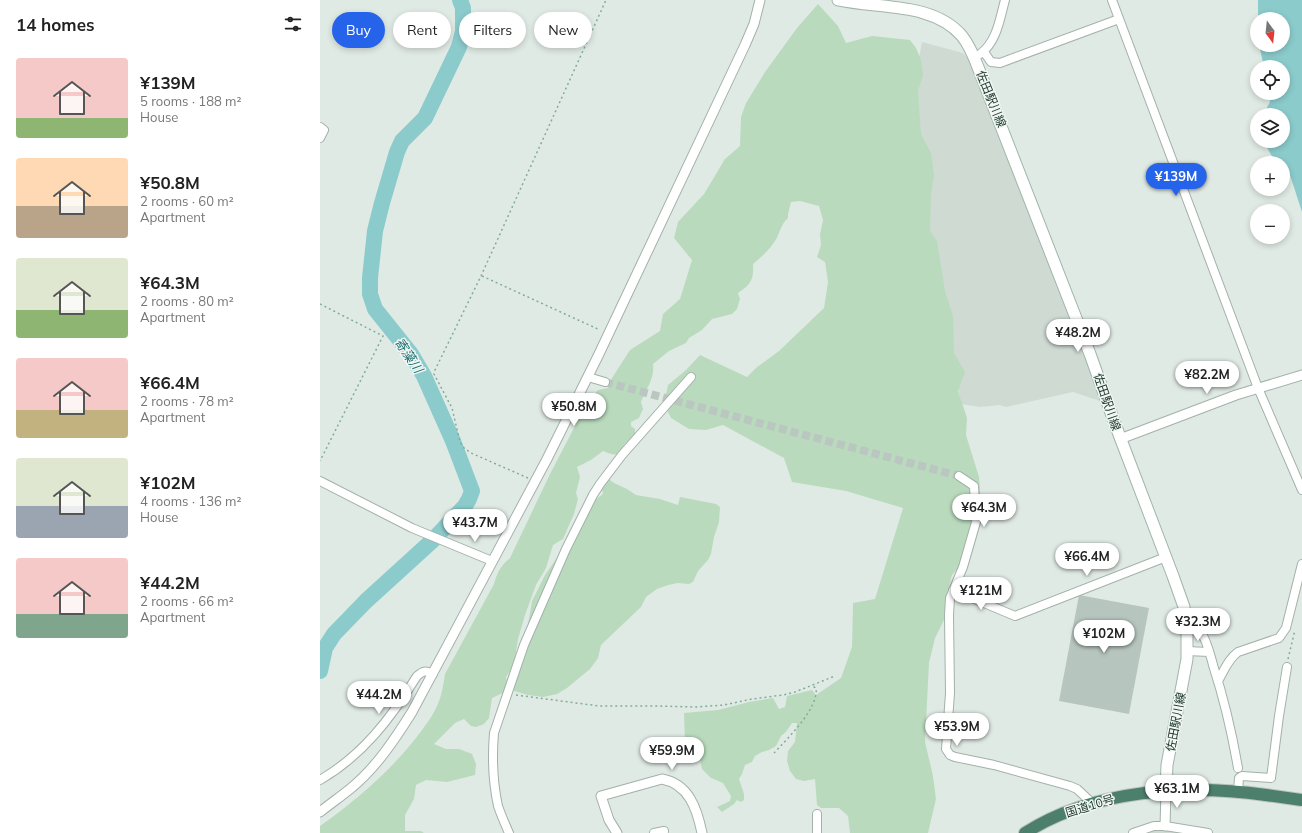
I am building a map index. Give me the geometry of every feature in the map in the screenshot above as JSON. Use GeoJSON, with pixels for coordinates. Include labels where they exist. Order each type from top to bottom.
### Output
{"type":"FeatureCollection","features":[{"type":"Feature","properties":{"kind":"highway","name":"国道10号"},"geometry":{"type":"LineString","coordinates":[[1025,833],[1052,819],[1093,804],[1124,796],[1166,791],[1208,790],[1238,791],[1302,800]]}},
{"type":"Feature","properties":{"kind":"main road","name":"佐田駅川線"},"geometry":{"type":"LineString","coordinates":[[838,0],[932,15],[947,23],[962,37],[974,59],[1090,354],[1120,439],[1181,598],[1186,624],[1186,670],[1167,765],[1166,791]]}},
{"type":"Feature","properties":{"kind":"street"},"geometry":{"type":"LineString","coordinates":[[320,812],[351,788],[373,767],[386,751],[412,712],[433,674],[535,482],[609,334],[745,45],[754,24],[760,0]]}},
{"type":"Feature","properties":{"kind":"street"},"geometry":{"type":"LineString","coordinates":[[974,59],[984,52],[992,41],[1005,0]]}},
{"type":"Feature","properties":{"kind":"street"},"geometry":{"type":"LineString","coordinates":[[1112,0],[1258,388],[1302,490]]}},
{"type":"Feature","properties":{"kind":"street"},"geometry":{"type":"LineString","coordinates":[[984,52],[991,62],[1000,63],[1119,19]]}},
{"type":"Feature","properties":{"kind":"street"},"geometry":{"type":"LineString","coordinates":[[320,127],[324,130],[320,138]]}},
{"type":"Feature","properties":{"kind":"street"},"geometry":{"type":"LineString","coordinates":[[1120,439],[1229,398],[1302,375]]}},
{"type":"Feature","properties":{"kind":"street"},"geometry":{"type":"LineString","coordinates":[[588,377],[605,382]]}},
{"type":"Feature","properties":{"kind":"street"},"geometry":{"type":"LineString","coordinates":[[509,833],[499,808],[492,749],[494,733],[506,694],[524,645],[569,543],[600,484],[622,455],[691,377]]}},
{"type":"Feature","properties":{"kind":"street"},"geometry":{"type":"LineString","coordinates":[[960,476],[974,486],[976,522],[963,567],[950,598],[950,702],[946,749],[955,757],[994,765],[1070,786],[1077,789],[1093,804]]}},
{"type":"Feature","properties":{"kind":"street"},"geometry":{"type":"LineString","coordinates":[[320,481],[412,528],[492,561]]}},
{"type":"Feature","properties":{"kind":"street"},"geometry":{"type":"LineString","coordinates":[[953,590],[1015,616],[1166,557]]}},
{"type":"Feature","properties":{"kind":"street"},"geometry":{"type":"LineString","coordinates":[[1218,681],[1228,662],[1238,652],[1279,638],[1283,633],[1286,628],[1302,564]]}},
{"type":"Feature","properties":{"kind":"street"},"geometry":{"type":"LineString","coordinates":[[1186,624],[1197,627],[1201,632],[1209,652],[1232,735],[1238,768]]}},
{"type":"Feature","properties":{"kind":"street"},"geometry":{"type":"LineString","coordinates":[[1187,652],[1209,652]]}},
{"type":"Feature","properties":{"kind":"street"},"geometry":{"type":"LineString","coordinates":[[1238,791],[1239,778],[1242,776],[1272,778],[1279,716],[1287,667]]}},
{"type":"Feature","properties":{"kind":"street"},"geometry":{"type":"LineString","coordinates":[[320,780],[342,766],[369,743],[389,719],[417,676],[422,671],[426,670],[433,674]]}},
{"type":"Feature","properties":{"kind":"street"},"geometry":{"type":"LineString","coordinates":[[617,833],[609,820],[602,796],[662,779],[683,789],[688,794],[695,809],[702,833]]}},
{"type":"Feature","properties":{"kind":"street"},"geometry":{"type":"LineString","coordinates":[[1165,826],[1166,791]]}},
{"type":"Feature","properties":{"kind":"street"},"geometry":{"type":"LineString","coordinates":[[817,814],[817,833]]}},
{"type":"Feature","properties":{"kind":"street"},"geometry":{"type":"LineString","coordinates":[[1134,833],[1147,830],[1154,826],[1165,826],[1208,833]]}},
{"type":"Feature","properties":{"kind":"street"},"geometry":{"type":"LineString","coordinates":[[654,833],[664,831]]}},
{"type":"Feature","properties":{"kind":"path"},"geometry":{"type":"LineString","coordinates":[[535,482],[471,453],[464,448],[460,442],[452,408],[435,377],[435,370],[481,276],[606,0]]}},
{"type":"Feature","properties":{"kind":"path"},"geometry":{"type":"LineString","coordinates":[[481,276],[609,334]]}},
{"type":"Feature","properties":{"kind":"path"},"geometry":{"type":"LineString","coordinates":[[320,304],[383,336],[320,461]]}},
{"type":"Feature","properties":{"kind":"path"},"geometry":{"type":"LineString","coordinates":[[1287,667],[1296,627]]}},
{"type":"Feature","properties":{"kind":"path"},"geometry":{"type":"LineString","coordinates":[[506,694],[599,706],[702,707],[724,705],[752,699],[783,695],[835,676]]}},
{"type":"Feature","properties":{"kind":"path"},"geometry":{"type":"LineString","coordinates":[[774,753],[805,718],[813,704],[817,693],[816,688],[811,685]]}},
{"type":"Feature","properties":{"kind":"shaded area"},"geometry":{"type":"Polygon","coordinates":[[[922,42],[963,53],[970,61],[1103,402],[1073,392],[1006,407],[1000,405],[980,407],[961,404],[941,294],[919,193],[910,106],[922,42]]]}},
{"type":"Feature","properties":{"kind":"shaded area"},"geometry":{"type":"Polygon","coordinates":[[[1151,828],[1195,833],[1150,833],[1151,828]]]}},
{"type":"Feature","properties":{"kind":"green space"},"geometry":{"type":"Polygon","coordinates":[[[818,4],[838,26],[846,43],[872,36],[910,40],[916,48],[921,60],[923,75],[918,91],[921,134],[931,153],[934,175],[931,194],[930,231],[937,241],[945,291],[953,316],[954,353],[965,372],[958,391],[967,418],[966,435],[979,477],[981,503],[979,527],[971,553],[952,575],[947,591],[945,618],[935,638],[929,663],[925,742],[933,776],[936,799],[928,833],[850,833],[848,816],[839,808],[821,808],[817,805],[815,779],[804,781],[796,779],[790,771],[787,761],[788,751],[795,742],[797,723],[792,723],[786,732],[781,736],[776,746],[755,756],[752,762],[745,765],[739,779],[744,794],[744,800],[741,802],[737,800],[734,804],[722,812],[717,807],[730,801],[731,796],[723,783],[711,778],[702,769],[699,755],[686,744],[685,741],[684,713],[718,710],[749,702],[773,698],[779,709],[785,707],[787,696],[812,690],[816,695],[841,678],[852,647],[853,603],[875,599],[903,508],[846,491],[792,482],[784,458],[723,425],[706,430],[689,429],[671,418],[664,404],[668,385],[686,370],[700,355],[747,377],[756,368],[779,351],[824,308],[828,282],[825,262],[817,257],[821,245],[820,234],[823,220],[819,206],[800,201],[791,202],[788,218],[777,238],[766,252],[753,264],[751,281],[738,293],[740,299],[737,309],[732,314],[712,319],[702,330],[689,338],[686,343],[669,351],[653,364],[653,374],[641,402],[643,409],[639,418],[631,422],[631,426],[635,429],[635,437],[625,444],[620,452],[614,454],[603,451],[591,460],[577,467],[580,477],[576,493],[578,499],[574,514],[563,539],[553,545],[546,568],[536,585],[518,639],[514,665],[506,677],[507,684],[505,692],[492,698],[489,718],[484,724],[476,727],[471,726],[464,719],[455,723],[434,744],[446,749],[459,749],[472,754],[476,764],[475,775],[447,782],[426,780],[416,785],[414,799],[405,815],[405,831],[421,831],[424,833],[320,833],[320,826],[348,805],[388,770],[411,744],[433,714],[440,698],[445,674],[494,584],[496,576],[504,563],[510,558],[550,474],[587,403],[598,390],[608,388],[612,378],[630,350],[660,331],[663,314],[680,299],[692,260],[674,238],[678,222],[704,194],[725,159],[740,146],[741,117],[746,103],[765,72],[797,28],[818,4]]]}},
{"type":"Feature","properties":{"kind":"green space"},"geometry":{"type":"Polygon","coordinates":[[[605,476],[614,483],[636,495],[660,499],[678,505],[680,497],[716,504],[720,507],[719,522],[714,537],[711,554],[708,560],[698,571],[693,582],[689,584],[678,583],[668,585],[657,589],[646,597],[641,607],[601,645],[598,658],[590,669],[567,688],[557,694],[543,697],[514,691],[511,679],[527,630],[532,601],[545,575],[561,552],[576,540],[595,500],[603,494],[600,480],[605,476]]]}},
{"type":"Feature","properties":{"kind":"water"},"geometry":{"type":"Polygon","coordinates":[[[1258,0],[1302,0],[1302,212],[1290,175],[1290,156],[1272,156],[1267,148],[1290,148],[1290,108],[1267,108],[1270,100],[1290,100],[1290,60],[1262,60],[1261,52],[1290,52],[1290,12],[1258,12],[1258,0]]]}},
{"type":"Feature","properties":{"kind":"building"},"geometry":{"type":"Polygon","coordinates":[[[1079,595],[1149,608],[1129,714],[1059,701],[1079,595]]]}},
{"type":"Feature","properties":{"kind":"waterway","name":"寄藻川"},"geometry":{"type":"LineString","coordinates":[[320,671],[325,648],[334,634],[366,601],[433,540],[465,506],[472,491],[453,441],[424,376],[411,354],[375,309],[370,294],[370,278],[375,231],[397,152],[402,141],[425,118],[459,47],[463,31],[463,8],[460,0]]}},
{"type":"Feature","properties":{"kind":"tunnel"},"geometry":{"type":"LineString","coordinates":[[605,382],[959,476]]}}]}
